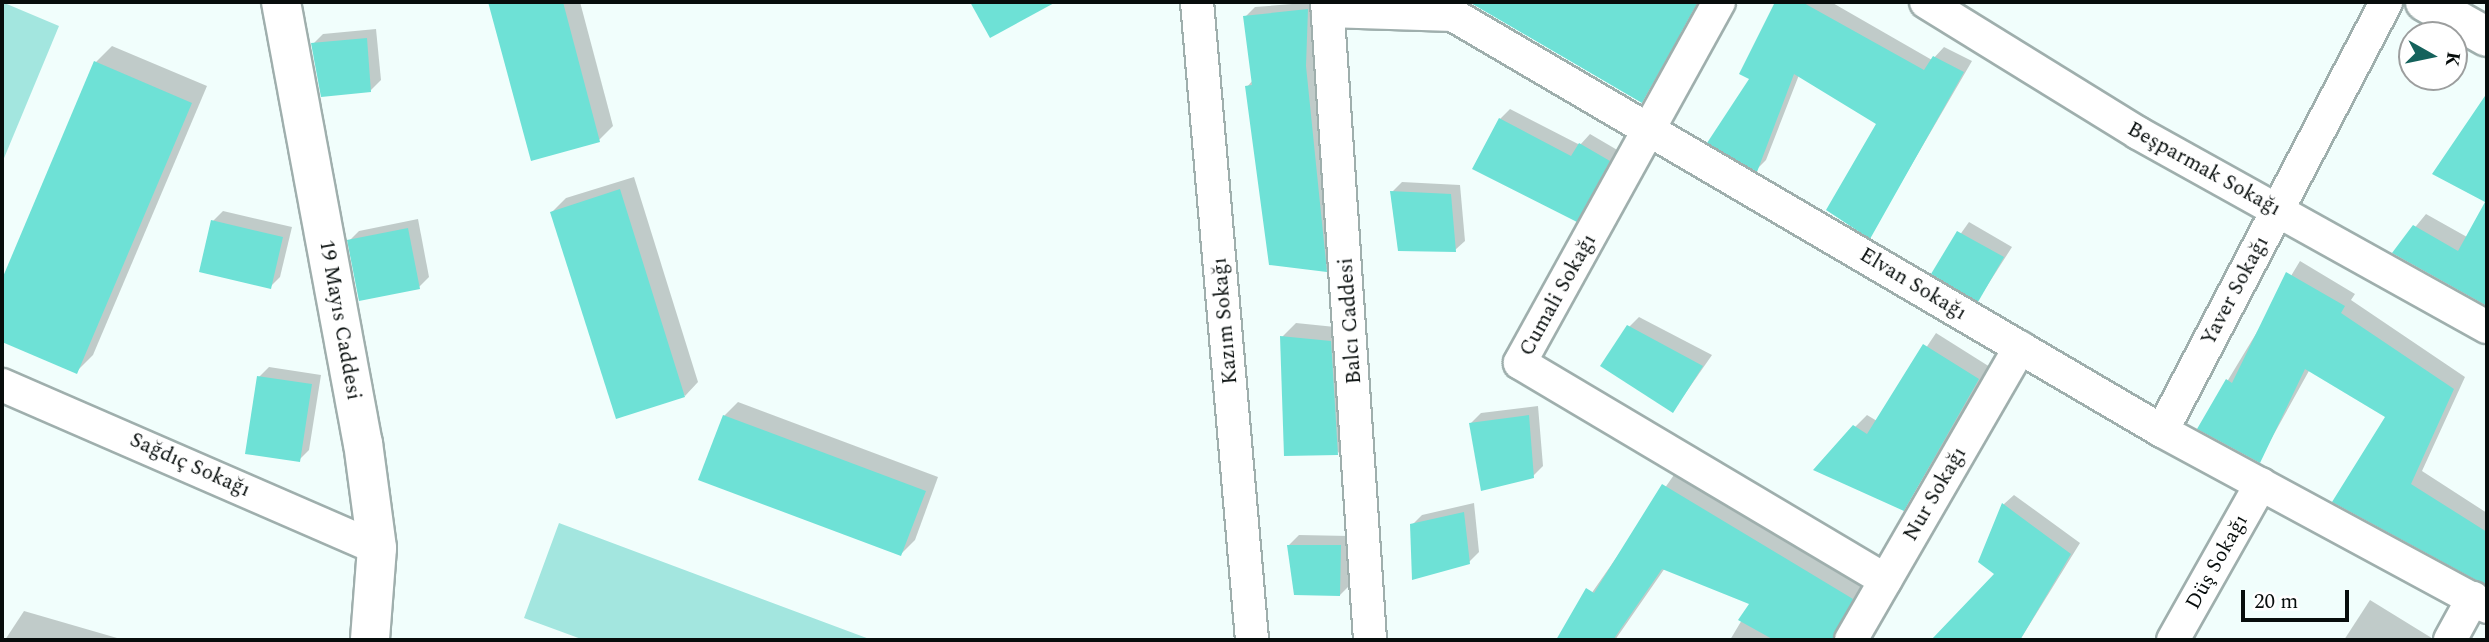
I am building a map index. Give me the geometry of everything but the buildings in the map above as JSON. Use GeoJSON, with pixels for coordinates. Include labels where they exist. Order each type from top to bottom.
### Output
{"type":"FeatureCollection","features":[{"type":"Feature","properties":{"kind":"street","name":"19 Mayıs Caddesi"},"geometry":{"type":"LineString","coordinates":[[281,2],[377,548],[370,640]]}},
{"type":"Feature","properties":{"kind":"street","name":"Kazım Sokağı"},"geometry":{"type":"LineString","coordinates":[[1197,2],[1252,640]]}},
{"type":"Feature","properties":{"kind":"street","name":"Cumali Sokağı"},"geometry":{"type":"LineString","coordinates":[[1719,2],[1520,363],[1885,580]]}},
{"type":"Feature","properties":{"kind":"street","name":"Beşparmak Sokağı"},"geometry":{"type":"LineString","coordinates":[[1926,2],[2138,133],[2487,327]]}},
{"type":"Feature","properties":{"kind":"street","name":"Yaver Sokağı"},"geometry":{"type":"LineString","coordinates":[[2162,431],[2386,2]]}},
{"type":"Feature","properties":{"kind":"street"},"geometry":{"type":"LineString","coordinates":[[2425,2],[2487,37]]}},
{"type":"Feature","properties":{"kind":"street","name":"Elvan Sokağı"},"geometry":{"type":"LineString","coordinates":[[1328,7],[1452,15],[2162,431],[2480,602]]}},
{"type":"Feature","properties":{"kind":"street","name":"Balcı Caddesi"},"geometry":{"type":"LineString","coordinates":[[1328,7],[1370,640]]}},
{"type":"Feature","properties":{"kind":"street","name":"Nur Sokağı"},"geometry":{"type":"LineString","coordinates":[[1851,640],[2020,347]]}},
{"type":"Feature","properties":{"kind":"street","name":"Sağdıç Sokağı"},"geometry":{"type":"LineString","coordinates":[[2,385],[377,548]]}},
{"type":"Feature","properties":{"kind":"street","name":"Düş Sokağı"},"geometry":{"type":"LineString","coordinates":[[2173,640],[2261,484]]}},
{"type":"Feature","properties":{"kind":"street"},"geometry":{"type":"LineString","coordinates":[[2450,640],[2480,602]]}},
{"type":"Feature","properties":{"kind":"shaded area"},"geometry":{"type":"Polygon","coordinates":[[[2,2],[59,26],[2,163],[2,2]]]}},
{"type":"Feature","properties":{"kind":"shaded area"},"geometry":{"type":"Polygon","coordinates":[[[559,523],[872,640],[584,640],[524,618],[559,523]]]}}]}
